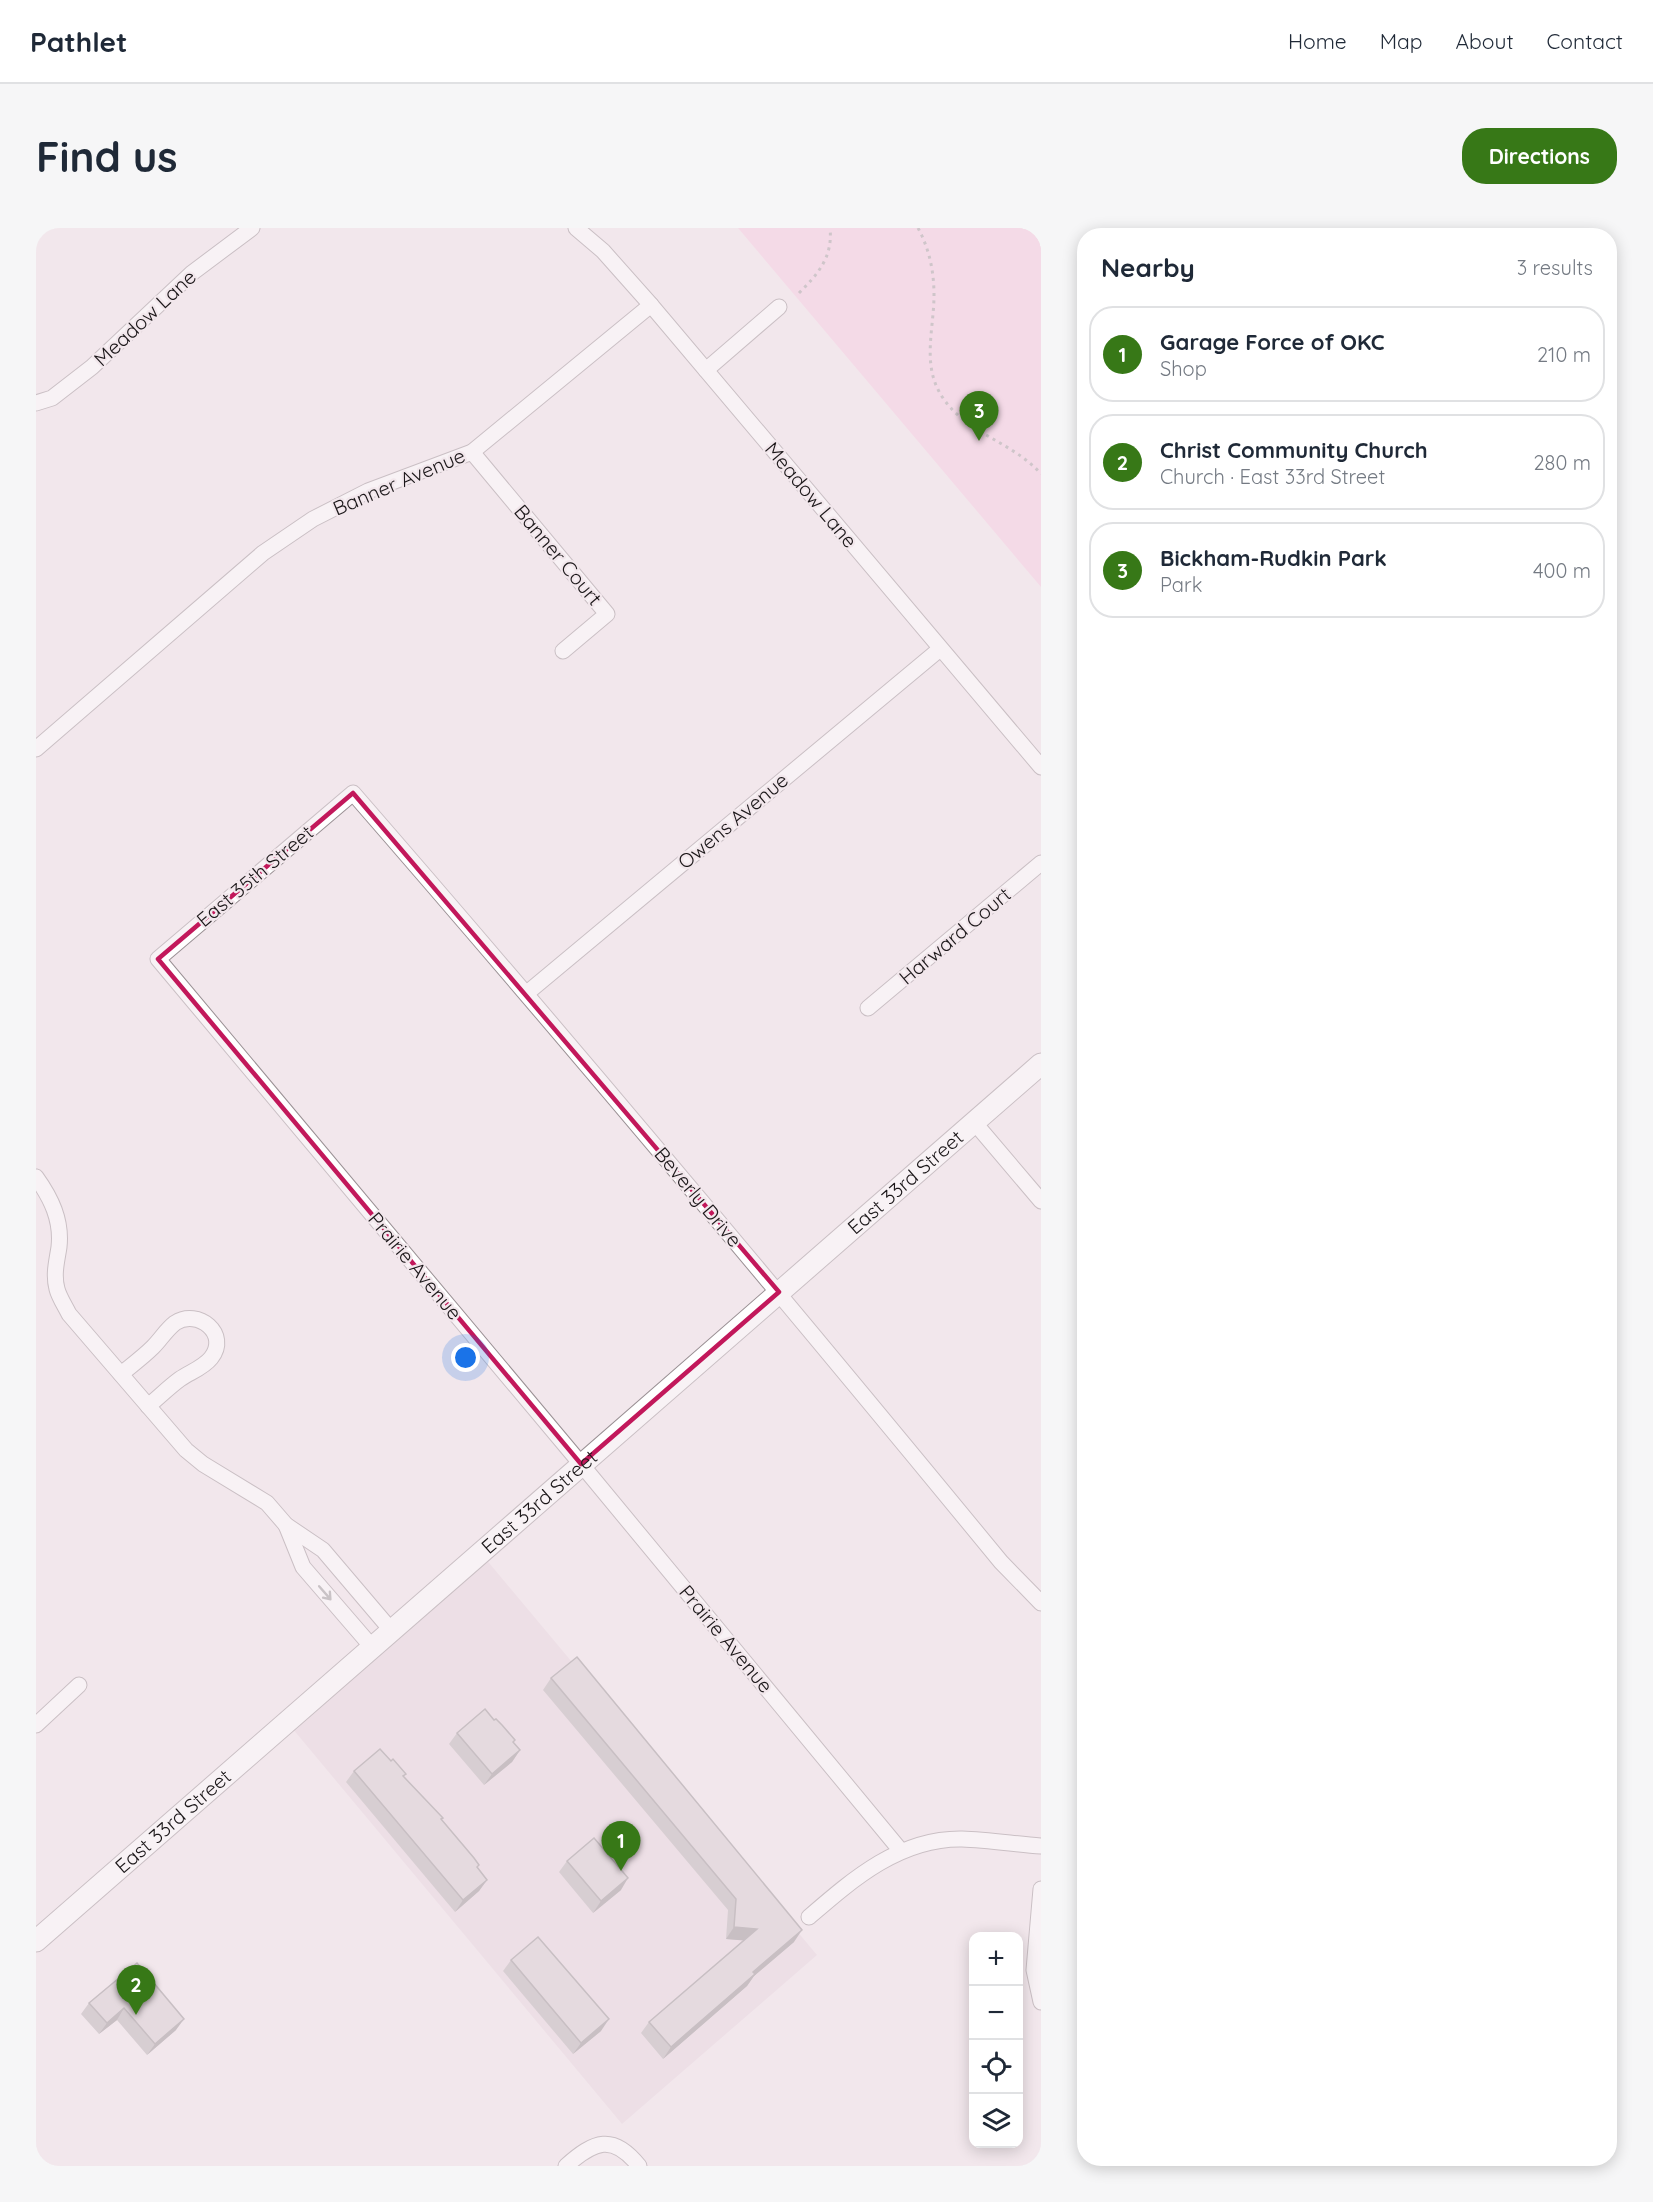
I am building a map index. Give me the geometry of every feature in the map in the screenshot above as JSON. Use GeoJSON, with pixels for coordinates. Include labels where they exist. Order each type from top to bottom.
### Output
{"type":"FeatureCollection","features":[{"type":"Feature","properties":{"kind":"street","name":"Meadow Lane"},"geometry":{"type":"LineString","coordinates":[[36,403],[52,398],[92,367],[192,273],[252,228]]}},
{"type":"Feature","properties":{"kind":"street","name":"Meadow Lane"},"geometry":{"type":"LineString","coordinates":[[576,228],[603,251],[651,305],[1041,767]]}},
{"type":"Feature","properties":{"kind":"street","name":"Banner Avenue"},"geometry":{"type":"LineString","coordinates":[[36,749],[263,553],[313,519],[368,491],[472,452],[651,305]]}},
{"type":"Feature","properties":{"kind":"street"},"geometry":{"type":"LineString","coordinates":[[706,370],[779,307]]}},
{"type":"Feature","properties":{"kind":"street","name":"Banner Court"},"geometry":{"type":"LineString","coordinates":[[472,452],[607,614],[563,651]]}},
{"type":"Feature","properties":{"kind":"street","name":"Owens Avenue"},"geometry":{"type":"LineString","coordinates":[[527,993],[940,649]]}},
{"type":"Feature","properties":{"kind":"street","name":"Beverly Drive"},"geometry":{"type":"LineString","coordinates":[[353,793],[527,993],[779,1292],[1001,1562],[1041,1603]]}},
{"type":"Feature","properties":{"kind":"street","name":"East 35th Street"},"geometry":{"type":"LineString","coordinates":[[158,959],[353,793]]}},
{"type":"Feature","properties":{"kind":"street","name":"Harward Court"},"geometry":{"type":"LineString","coordinates":[[868,1008],[1041,863]]}},
{"type":"Feature","properties":{"kind":"street","name":"Prairie Avenue"},"geometry":{"type":"LineString","coordinates":[[158,959],[581,1464],[901,1851]]}},
{"type":"Feature","properties":{"kind":"street","name":"East 33rd Street"},"geometry":{"type":"LineString","coordinates":[[36,1941],[1041,1064]]}},
{"type":"Feature","properties":{"kind":"street"},"geometry":{"type":"LineString","coordinates":[[974,1122],[1041,1201]]}},
{"type":"Feature","properties":{"kind":"street"},"geometry":{"type":"LineString","coordinates":[[36,1177],[53,1203],[60,1235],[55,1268],[57,1290],[69,1314],[186,1450],[203,1464],[267,1503],[286,1525],[323,1550],[391,1630]]}},
{"type":"Feature","properties":{"kind":"street"},"geometry":{"type":"LineString","coordinates":[[121,1374],[154,1346],[177,1322],[194,1319],[204,1322],[214,1330],[218,1340],[212,1357],[175,1382],[148,1406]]}},
{"type":"Feature","properties":{"kind":"street"},"geometry":{"type":"LineString","coordinates":[[286,1525],[303,1567],[372,1647]]}},
{"type":"Feature","properties":{"kind":"street"},"geometry":{"type":"LineString","coordinates":[[310,1576],[330,1558]]}},
{"type":"Feature","properties":{"kind":"street"},"geometry":{"type":"LineString","coordinates":[[36,1725],[79,1685]]}},
{"type":"Feature","properties":{"kind":"street"},"geometry":{"type":"LineString","coordinates":[[808,1917],[852,1880],[901,1851],[925,1843],[960,1839],[1041,1846]]}},
{"type":"Feature","properties":{"kind":"street"},"geometry":{"type":"LineString","coordinates":[[1041,1889],[1034,1970],[1041,2002]]}},
{"type":"Feature","properties":{"kind":"street"},"geometry":{"type":"LineString","coordinates":[[566,2166],[593,2146],[607,2143],[617,2145],[626,2151],[639,2166]]}},
{"type":"Feature","properties":{"kind":"path"},"geometry":{"type":"LineString","coordinates":[[799,293],[822,267],[831,240],[830,228]]}},
{"type":"Feature","properties":{"kind":"path"},"geometry":{"type":"LineString","coordinates":[[918,228],[932,268],[934,295],[929,339],[930,359],[937,388],[951,408],[974,428],[1026,458],[1041,474]]}},
{"type":"Feature","properties":{"kind":"highlighted area"},"geometry":{"type":"Polygon","coordinates":[[[353,793],[779,1292],[581,1464],[158,959],[353,793]]]}},
{"type":"Feature","properties":{"kind":"shaded area"},"geometry":{"type":"Polygon","coordinates":[[[738,228],[1041,228],[1041,587],[738,228]]]}},
{"type":"Feature","properties":{"kind":"shaded area"},"geometry":{"type":"Polygon","coordinates":[[[480,1552],[817,1955],[622,2124],[287,1722],[480,1552]]]}},
{"type":"Feature","properties":{"kind":"building"},"geometry":{"type":"Polygon","coordinates":[[[577,1657],[802,1930],[671,2047],[649,2022],[757,1929],[734,1927],[736,1899],[551,1678],[577,1657]]]}},
{"type":"Feature","properties":{"kind":"building"},"geometry":{"type":"Polygon","coordinates":[[[485,1709],[515,1740],[513,1742],[520,1750],[492,1774],[457,1733],[485,1709]]]}},
{"type":"Feature","properties":{"kind":"building"},"geometry":{"type":"Polygon","coordinates":[[[380,1749],[391,1761],[393,1759],[406,1774],[403,1776],[443,1818],[441,1819],[479,1865],[477,1867],[487,1880],[463,1900],[354,1771],[380,1749]]]}},
{"type":"Feature","properties":{"kind":"building"},"geometry":{"type":"Polygon","coordinates":[[[594,1838],[628,1878],[601,1901],[567,1861],[594,1838]]]}},
{"type":"Feature","properties":{"kind":"building"},"geometry":{"type":"Polygon","coordinates":[[[538,1937],[609,2019],[581,2043],[511,1960],[538,1937]]]}},
{"type":"Feature","properties":{"kind":"building"},"geometry":{"type":"Polygon","coordinates":[[[137,1963],[184,2019],[155,2044],[124,2008],[107,2023],[89,2003],[137,1963]]]}},
{"type":"Feature","properties":{"kind":"place","name":"Bickham-Rudkin Park"},"geometry":{"type":"Point","coordinates":[979,441]}},
{"type":"Feature","properties":{"kind":"place","name":"Garage Force of OKC"},"geometry":{"type":"Point","coordinates":[621,1871]}},
{"type":"Feature","properties":{"kind":"place","name":"Christ Community Church"},"geometry":{"type":"Point","coordinates":[136,2015]}}]}
